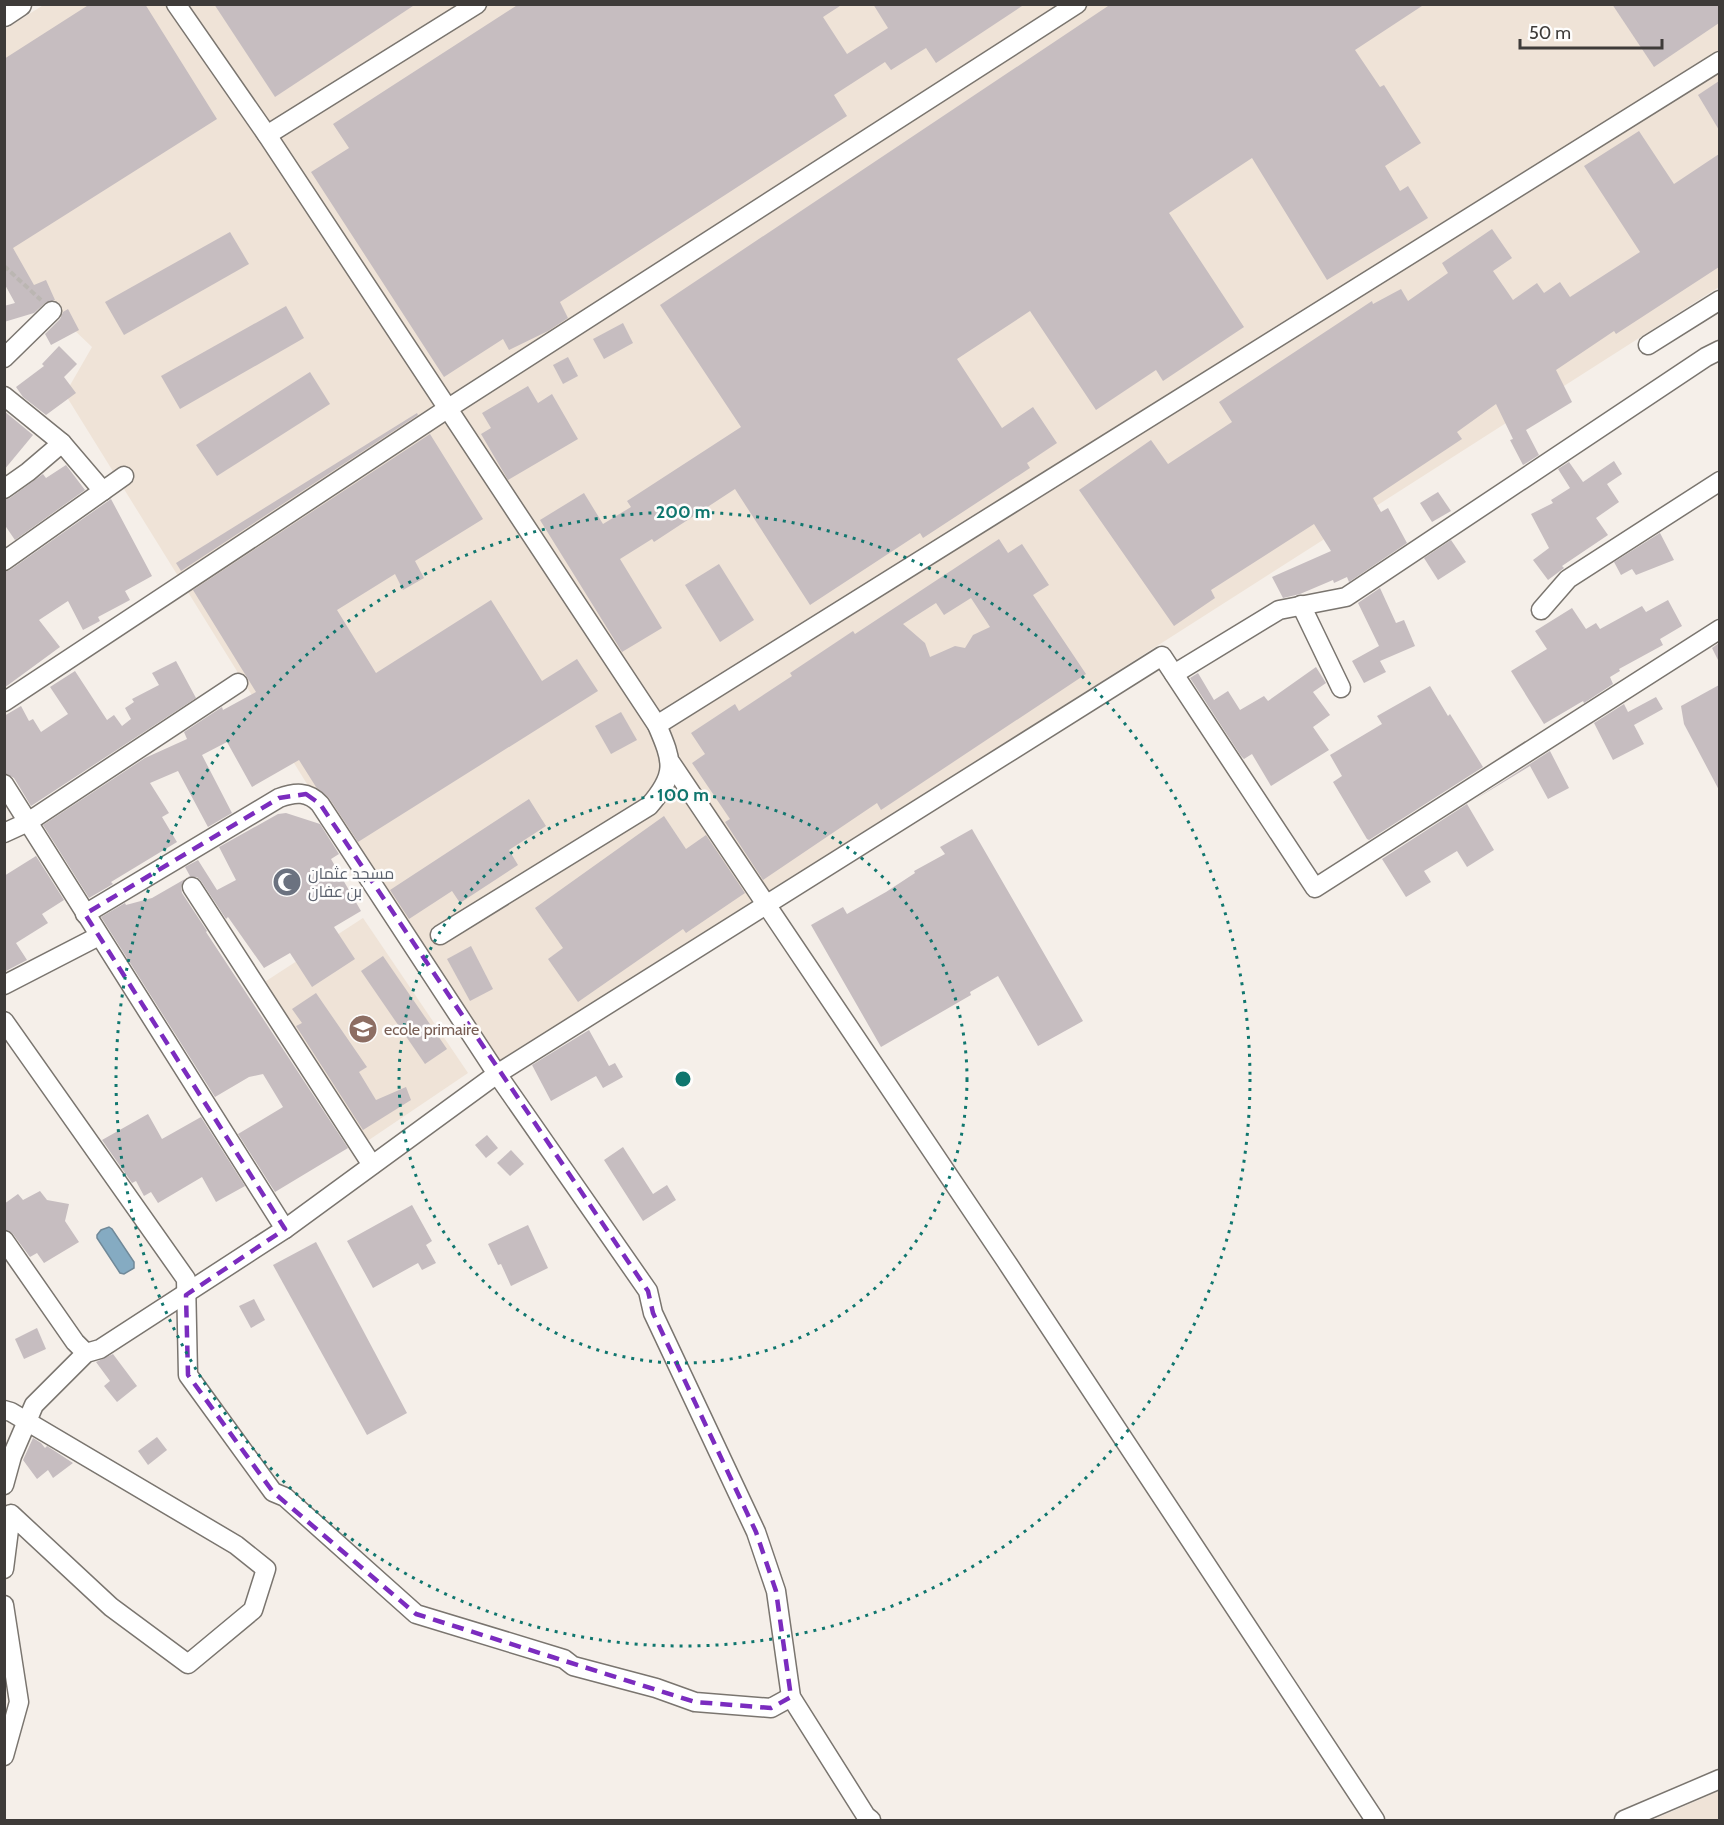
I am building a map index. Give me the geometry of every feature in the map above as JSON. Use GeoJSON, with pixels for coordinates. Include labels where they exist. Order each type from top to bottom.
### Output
{"type":"FeatureCollection","features":[{"type":"Feature","properties":{"kind":"main road"},"geometry":{"type":"LineString","coordinates":[[4,14],[19,4]]}},
{"type":"Feature","properties":{"kind":"street"},"geometry":{"type":"LineString","coordinates":[[176,4],[267,135],[657,725],[671,763],[1006,1261],[1375,1821]]}},
{"type":"Feature","properties":{"kind":"street"},"geometry":{"type":"LineString","coordinates":[[267,135],[477,4]]}},
{"type":"Feature","properties":{"kind":"street"},"geometry":{"type":"LineString","coordinates":[[4,702],[447,410],[1077,4]]}},
{"type":"Feature","properties":{"kind":"street"},"geometry":{"type":"LineString","coordinates":[[657,725],[1719,61]]}},
{"type":"Feature","properties":{"kind":"street"},"geometry":{"type":"LineString","coordinates":[[1648,345],[1719,300]]}},
{"type":"Feature","properties":{"kind":"street"},"geometry":{"type":"LineString","coordinates":[[4,358],[52,311]]}},
{"type":"Feature","properties":{"kind":"street"},"geometry":{"type":"LineString","coordinates":[[1174,674],[1279,610],[1346,597],[1719,350]]}},
{"type":"Feature","properties":{"kind":"street"},"geometry":{"type":"LineString","coordinates":[[4,396],[62,443],[103,491]]}},
{"type":"Feature","properties":{"kind":"street"},"geometry":{"type":"LineString","coordinates":[[4,489],[62,443]]}},
{"type":"Feature","properties":{"kind":"street"},"geometry":{"type":"LineString","coordinates":[[4,561],[124,476]]}},
{"type":"Feature","properties":{"kind":"street"},"geometry":{"type":"LineString","coordinates":[[1541,610],[1568,579],[1719,481]]}},
{"type":"Feature","properties":{"kind":"street"},"geometry":{"type":"LineString","coordinates":[[1301,605],[1341,687]]}},
{"type":"Feature","properties":{"kind":"street"},"geometry":{"type":"LineString","coordinates":[[4,1485],[25,1421],[34,1405],[86,1353],[100,1349],[285,1229],[497,1074],[1162,656],[1315,888],[1719,628]]}},
{"type":"Feature","properties":{"kind":"street"},"geometry":{"type":"LineString","coordinates":[[4,833],[28,822],[238,683]]}},
{"type":"Feature","properties":{"kind":"street"},"geometry":{"type":"LineString","coordinates":[[440,935],[649,806],[664,790],[671,763]]}},
{"type":"Feature","properties":{"kind":"street"},"geometry":{"type":"LineString","coordinates":[[4,784],[285,1229]]}},
{"type":"Feature","properties":{"kind":"street"},"geometry":{"type":"LineString","coordinates":[[85,914],[279,798],[298,793],[306,794],[320,804],[497,1074],[648,1291],[652,1313],[756,1532],[776,1590],[792,1697],[871,1821]]}},
{"type":"Feature","properties":{"kind":"street"},"geometry":{"type":"LineString","coordinates":[[192,887],[372,1166]]}},
{"type":"Feature","properties":{"kind":"street"},"geometry":{"type":"LineString","coordinates":[[4,985],[99,936]]}},
{"type":"Feature","properties":{"kind":"street"},"geometry":{"type":"LineString","coordinates":[[4,1021],[186,1279],[188,1375],[273,1492],[285,1497],[416,1614],[564,1659],[573,1666],[656,1688],[695,1702],[771,1707],[792,1697]]}},
{"type":"Feature","properties":{"kind":"street"},"geometry":{"type":"LineString","coordinates":[[4,1240],[75,1342],[86,1353]]}},
{"type":"Feature","properties":{"kind":"street"},"geometry":{"type":"LineString","coordinates":[[4,1410],[236,1545],[266,1569],[253,1610],[188,1664],[111,1607],[8,1507]]}},
{"type":"Feature","properties":{"kind":"street"},"geometry":{"type":"LineString","coordinates":[[4,1569],[8,1507]]}},
{"type":"Feature","properties":{"kind":"street"},"geometry":{"type":"LineString","coordinates":[[4,1605],[19,1702],[4,1756]]}},
{"type":"Feature","properties":{"kind":"street"},"geometry":{"type":"LineString","coordinates":[[1624,1821],[1719,1779]]}},
{"type":"Feature","properties":{"kind":"path"},"geometry":{"type":"LineString","coordinates":[[4,266],[52,311]]}},
{"type":"Feature","properties":{"kind":"highlighted area"},"geometry":{"type":"Polygon","coordinates":[[[306,794],[320,804],[648,1291],[653,1313],[756,1532],[776,1591],[791,1697],[771,1708],[695,1702],[416,1614],[273,1492],[188,1375],[186,1295],[285,1229],[85,914],[279,798],[306,794]]]}},
{"type":"Feature","properties":{"kind":"shaded area"},"geometry":{"type":"Polygon","coordinates":[[[45,4],[1719,5],[1719,287],[487,1074],[65,394],[92,347],[5,264],[4,30],[45,4]]]}},
{"type":"Feature","properties":{"kind":"shaded area","name":"ecole primaire"},"geometry":{"type":"Polygon","coordinates":[[[363,918],[468,1073],[360,1146],[260,985],[363,918]]]}},
{"type":"Feature","properties":{"kind":"shaded area"},"geometry":{"type":"Polygon","coordinates":[[[1719,1791],[1719,1820],[1652,1820],[1719,1791]]]}},
{"type":"Feature","properties":{"kind":"water"},"geometry":{"type":"Polygon","coordinates":[[[109,1227],[134,1262],[134,1268],[124,1274],[120,1273],[97,1238],[101,1230],[109,1227]]]}},
{"type":"Feature","properties":{"kind":"building"},"geometry":{"type":"Polygon","coordinates":[[[90,4],[145,4],[217,119],[13,248],[34,285],[46,280],[55,300],[45,303],[34,313],[4,322],[4,306],[15,303],[4,283],[4,59],[90,4]]]}},
{"type":"Feature","properties":{"kind":"building"},"geometry":{"type":"Polygon","coordinates":[[[214,4],[416,4],[275,97],[214,4]]]}},
{"type":"Feature","properties":{"kind":"building"},"geometry":{"type":"Polygon","coordinates":[[[519,4],[843,4],[823,17],[847,54],[888,28],[873,4],[1025,4],[936,63],[926,48],[891,70],[885,62],[834,95],[847,116],[560,302],[568,318],[548,331],[509,350],[503,339],[444,377],[311,172],[349,148],[333,124],[519,4]]]}},
{"type":"Feature","properties":{"kind":"building"},"geometry":{"type":"Polygon","coordinates":[[[1111,4],[1425,4],[1355,50],[1380,87],[1384,85],[1421,143],[1385,166],[1400,191],[1408,186],[1428,218],[1327,280],[1252,158],[1169,213],[1244,327],[1163,381],[1156,370],[1096,410],[1030,311],[957,359],[1002,428],[1033,407],[1057,443],[1027,463],[1030,468],[923,538],[920,533],[810,605],[735,489],[654,542],[652,539],[620,559],[662,628],[622,652],[540,520],[584,493],[603,524],[631,507],[627,501],[741,427],[660,305],[1111,4]]]}},
{"type":"Feature","properties":{"kind":"building"},"geometry":{"type":"Polygon","coordinates":[[[1612,4],[1719,4],[1719,23],[1654,67],[1612,4]]]}},
{"type":"Feature","properties":{"kind":"building"},"geometry":{"type":"Polygon","coordinates":[[[1719,81],[1719,130],[1698,95],[1719,81]]]}},
{"type":"Feature","properties":{"kind":"building"},"geometry":{"type":"Polygon","coordinates":[[[1639,131],[1674,184],[1719,154],[1719,267],[1616,334],[1614,331],[1556,370],[1572,402],[1526,430],[1539,455],[1523,465],[1496,404],[1457,432],[1462,439],[1373,498],[1381,512],[1388,508],[1407,543],[1349,582],[1347,577],[1334,583],[1333,580],[1300,594],[1283,598],[1272,577],[1331,551],[1314,524],[1211,590],[1215,598],[1174,626],[1079,490],[1151,440],[1168,464],[1232,422],[1219,402],[1372,301],[1373,304],[1401,289],[1408,301],[1448,273],[1442,263],[1492,229],[1512,258],[1493,271],[1513,300],[1537,283],[1544,293],[1560,282],[1570,297],[1640,252],[1584,166],[1639,131]]]}},
{"type":"Feature","properties":{"kind":"building"},"geometry":{"type":"Polygon","coordinates":[[[230,232],[249,264],[124,335],[105,302],[230,232]]]}},
{"type":"Feature","properties":{"kind":"building"},"geometry":{"type":"Polygon","coordinates":[[[286,306],[304,338],[180,409],[161,376],[286,306]]]}},
{"type":"Feature","properties":{"kind":"building"},"geometry":{"type":"Polygon","coordinates":[[[68,309],[79,330],[51,345],[45,334],[68,309]]]}},
{"type":"Feature","properties":{"kind":"building"},"geometry":{"type":"Polygon","coordinates":[[[623,323],[633,343],[604,359],[593,339],[623,323]]]}},
{"type":"Feature","properties":{"kind":"building"},"geometry":{"type":"Polygon","coordinates":[[[59,346],[77,364],[64,377],[76,393],[46,415],[23,397],[16,387],[44,366],[42,364],[59,346]]]}},
{"type":"Feature","properties":{"kind":"building"},"geometry":{"type":"Polygon","coordinates":[[[568,357],[578,376],[563,384],[553,365],[568,357]]]}},
{"type":"Feature","properties":{"kind":"building"},"geometry":{"type":"Polygon","coordinates":[[[310,372],[330,404],[217,476],[196,445],[310,372]]]}},
{"type":"Feature","properties":{"kind":"building"},"geometry":{"type":"Polygon","coordinates":[[[528,386],[538,403],[552,394],[578,439],[508,480],[481,434],[491,428],[482,413],[528,386]]]}},
{"type":"Feature","properties":{"kind":"building"},"geometry":{"type":"Polygon","coordinates":[[[4,411],[33,435],[4,470],[4,411]]]}},
{"type":"Feature","properties":{"kind":"building"},"geometry":{"type":"Polygon","coordinates":[[[417,413],[418,415],[181,571],[176,563],[417,413]]]}},
{"type":"Feature","properties":{"kind":"building"},"geometry":{"type":"Polygon","coordinates":[[[430,434],[483,519],[415,561],[424,578],[403,590],[395,574],[337,610],[376,673],[491,600],[542,681],[577,659],[598,691],[358,842],[329,798],[316,787],[299,760],[252,787],[227,742],[202,755],[232,813],[208,827],[178,771],[150,783],[169,813],[162,817],[177,842],[89,898],[43,825],[145,758],[187,739],[184,732],[222,707],[223,710],[256,692],[193,590],[430,434]]]}},
{"type":"Feature","properties":{"kind":"building"},"geometry":{"type":"Polygon","coordinates":[[[1614,461],[1622,474],[1607,484],[1619,502],[1596,518],[1608,535],[1562,566],[1564,568],[1548,580],[1533,560],[1549,548],[1531,514],[1553,503],[1551,500],[1570,488],[1558,469],[1569,462],[1583,482],[1614,461]]]}},
{"type":"Feature","properties":{"kind":"building"},"geometry":{"type":"Polygon","coordinates":[[[66,465],[85,490],[15,540],[4,524],[4,500],[43,474],[46,478],[66,465]]]}},
{"type":"Feature","properties":{"kind":"building"},"geometry":{"type":"Polygon","coordinates":[[[1438,492],[1451,511],[1432,522],[1420,503],[1438,492]]]}},
{"type":"Feature","properties":{"kind":"building"},"geometry":{"type":"Polygon","coordinates":[[[111,499],[152,576],[125,591],[130,600],[98,617],[100,621],[83,630],[68,601],[39,620],[60,647],[4,688],[4,572],[111,499]]]}},
{"type":"Feature","properties":{"kind":"building"},"geometry":{"type":"Polygon","coordinates":[[[1660,533],[1674,560],[1636,575],[1632,569],[1621,575],[1614,562],[1660,533]]]}},
{"type":"Feature","properties":{"kind":"building"},"geometry":{"type":"Polygon","coordinates":[[[999,539],[1008,553],[1022,544],[1049,585],[1033,595],[1086,674],[881,810],[877,803],[763,880],[725,822],[730,819],[692,763],[705,754],[691,733],[735,704],[739,711],[792,676],[790,673],[853,631],[855,634],[999,539]],[[971,598],[944,615],[936,603],[903,624],[925,643],[930,657],[955,646],[965,648],[973,635],[990,627],[971,598]]]}},
{"type":"Feature","properties":{"kind":"building"},"geometry":{"type":"Polygon","coordinates":[[[1451,540],[1466,562],[1438,580],[1424,558],[1451,540]]]}},
{"type":"Feature","properties":{"kind":"building"},"geometry":{"type":"Polygon","coordinates":[[[719,564],[754,620],[720,642],[685,585],[719,564]]]}},
{"type":"Feature","properties":{"kind":"building"},"geometry":{"type":"Polygon","coordinates":[[[1380,588],[1396,623],[1404,620],[1415,646],[1380,661],[1386,672],[1364,683],[1352,661],[1379,646],[1358,603],[1380,588]]]}},
{"type":"Feature","properties":{"kind":"building"},"geometry":{"type":"Polygon","coordinates":[[[1668,600],[1682,626],[1660,639],[1663,645],[1619,669],[1620,671],[1610,677],[1613,684],[1584,703],[1583,701],[1544,724],[1511,671],[1547,649],[1535,631],[1572,608],[1586,629],[1596,623],[1600,629],[1642,606],[1646,612],[1668,600]]]}},
{"type":"Feature","properties":{"kind":"building"},"geometry":{"type":"Polygon","coordinates":[[[1719,643],[1719,662],[1712,648],[1719,643]]]}},
{"type":"Feature","properties":{"kind":"building"},"geometry":{"type":"Polygon","coordinates":[[[176,661],[196,698],[31,806],[14,778],[4,773],[4,716],[21,706],[29,721],[33,719],[41,732],[68,714],[50,687],[75,671],[107,720],[114,715],[122,726],[131,719],[125,708],[134,702],[132,699],[159,685],[152,673],[176,661]]]}},
{"type":"Feature","properties":{"kind":"building"},"geometry":{"type":"Polygon","coordinates":[[[1316,667],[1326,683],[1313,692],[1330,715],[1313,727],[1329,750],[1271,786],[1252,754],[1244,759],[1241,756],[1190,678],[1198,673],[1214,700],[1228,691],[1240,710],[1264,696],[1268,701],[1316,667]]]}},
{"type":"Feature","properties":{"kind":"building"},"geometry":{"type":"Polygon","coordinates":[[[1719,685],[1719,790],[1684,724],[1681,706],[1719,685]]]}},
{"type":"Feature","properties":{"kind":"building"},"geometry":{"type":"Polygon","coordinates":[[[1430,686],[1483,767],[1369,840],[1333,782],[1342,776],[1330,755],[1382,724],[1377,716],[1430,686]]]}},
{"type":"Feature","properties":{"kind":"building"},"geometry":{"type":"Polygon","coordinates":[[[1656,697],[1663,709],[1634,725],[1644,744],[1613,760],[1594,723],[1624,704],[1628,712],[1656,697]]]}},
{"type":"Feature","properties":{"kind":"building"},"geometry":{"type":"Polygon","coordinates":[[[621,712],[637,740],[611,754],[595,726],[621,712]]]}},
{"type":"Feature","properties":{"kind":"building"},"geometry":{"type":"Polygon","coordinates":[[[1550,751],[1569,788],[1548,799],[1530,766],[1474,800],[1550,751]]]}},
{"type":"Feature","properties":{"kind":"building"},"geometry":{"type":"Polygon","coordinates":[[[529,799],[546,826],[509,850],[518,865],[460,903],[452,891],[409,919],[390,890],[529,799]]]}},
{"type":"Feature","properties":{"kind":"building"},"geometry":{"type":"Polygon","coordinates":[[[1467,804],[1494,850],[1467,867],[1457,851],[1424,871],[1431,882],[1406,897],[1382,859],[1467,804]]]}},
{"type":"Feature","properties":{"kind":"building"},"geometry":{"type":"Polygon","coordinates":[[[286,813],[320,824],[339,854],[331,859],[361,911],[334,927],[355,959],[312,987],[290,953],[264,968],[228,917],[226,919],[201,881],[197,877],[188,877],[190,876],[185,867],[198,860],[217,890],[236,880],[219,847],[278,814],[286,813]]]}},
{"type":"Feature","properties":{"kind":"building"},"geometry":{"type":"Polygon","coordinates":[[[664,816],[686,849],[706,835],[745,893],[686,933],[683,929],[578,1002],[548,959],[563,948],[535,908],[664,816]]]}},
{"type":"Feature","properties":{"kind":"building"},"geometry":{"type":"Polygon","coordinates":[[[972,829],[1083,1021],[1038,1046],[998,976],[970,992],[971,995],[881,1047],[811,925],[843,907],[847,914],[886,892],[915,873],[914,871],[945,854],[940,847],[972,829]]]}},
{"type":"Feature","properties":{"kind":"building"},"geometry":{"type":"Polygon","coordinates":[[[36,856],[64,900],[42,914],[48,923],[16,943],[27,960],[4,972],[4,876],[36,856]]]}},
{"type":"Feature","properties":{"kind":"building"},"geometry":{"type":"Polygon","coordinates":[[[185,879],[181,887],[182,893],[348,1148],[275,1192],[238,1134],[283,1107],[263,1074],[249,1077],[215,1097],[101,917],[125,903],[126,905],[152,898],[185,879]]]}},
{"type":"Feature","properties":{"kind":"building"},"geometry":{"type":"Polygon","coordinates":[[[471,946],[493,989],[470,1001],[447,959],[471,946]]]}},
{"type":"Feature","properties":{"kind":"building"},"geometry":{"type":"Polygon","coordinates":[[[383,956],[447,1049],[425,1064],[361,971],[383,956]]]}},
{"type":"Feature","properties":{"kind":"building"},"geometry":{"type":"Polygon","coordinates":[[[316,993],[367,1067],[359,1072],[376,1100],[406,1087],[411,1100],[363,1130],[296,1026],[302,1023],[292,1009],[316,993]]]}},
{"type":"Feature","properties":{"kind":"building"},"geometry":{"type":"Polygon","coordinates":[[[589,1030],[609,1066],[615,1063],[623,1077],[603,1088],[596,1076],[551,1101],[532,1065],[589,1030]]]}},
{"type":"Feature","properties":{"kind":"building"},"geometry":{"type":"Polygon","coordinates":[[[148,1114],[162,1139],[201,1117],[245,1186],[216,1202],[202,1177],[158,1203],[151,1192],[144,1196],[136,1181],[132,1183],[102,1140],[148,1114]]]}},
{"type":"Feature","properties":{"kind":"building"},"geometry":{"type":"Polygon","coordinates":[[[487,1135],[498,1148],[486,1158],[475,1145],[487,1135]]]}},
{"type":"Feature","properties":{"kind":"building"},"geometry":{"type":"Polygon","coordinates":[[[623,1147],[653,1194],[667,1185],[676,1200],[643,1221],[604,1160],[623,1147]]]}},
{"type":"Feature","properties":{"kind":"building"},"geometry":{"type":"Polygon","coordinates":[[[511,1150],[524,1164],[510,1176],[497,1163],[511,1150]]]}},
{"type":"Feature","properties":{"kind":"building"},"geometry":{"type":"Polygon","coordinates":[[[40,1191],[47,1200],[69,1204],[65,1221],[79,1242],[44,1263],[37,1253],[30,1257],[13,1234],[4,1229],[4,1204],[18,1194],[23,1200],[40,1191]]]}},
{"type":"Feature","properties":{"kind":"building"},"geometry":{"type":"Polygon","coordinates":[[[412,1205],[432,1241],[426,1245],[436,1263],[422,1270],[418,1263],[373,1288],[347,1241],[412,1205]]]}},
{"type":"Feature","properties":{"kind":"building"},"geometry":{"type":"Polygon","coordinates":[[[528,1225],[548,1268],[511,1286],[488,1244],[528,1225]]]}},
{"type":"Feature","properties":{"kind":"building"},"geometry":{"type":"Polygon","coordinates":[[[316,1242],[407,1413],[367,1435],[273,1265],[316,1242]]]}},
{"type":"Feature","properties":{"kind":"building"},"geometry":{"type":"Polygon","coordinates":[[[254,1299],[265,1320],[251,1328],[239,1306],[254,1299]]]}},
{"type":"Feature","properties":{"kind":"building"},"geometry":{"type":"Polygon","coordinates":[[[37,1328],[46,1349],[24,1359],[15,1339],[37,1328]]]}},
{"type":"Feature","properties":{"kind":"building"},"geometry":{"type":"Polygon","coordinates":[[[113,1354],[137,1386],[117,1402],[104,1386],[110,1381],[96,1362],[113,1354]]]}},
{"type":"Feature","properties":{"kind":"building"},"geometry":{"type":"Polygon","coordinates":[[[157,1437],[167,1450],[148,1465],[138,1451],[157,1437]]]}},
{"type":"Feature","properties":{"kind":"building"},"geometry":{"type":"Polygon","coordinates":[[[33,1438],[45,1448],[47,1446],[73,1463],[53,1478],[48,1470],[37,1479],[23,1460],[33,1438]]]}},
{"type":"Feature","properties":{"kind":"place","name":"مسجد عثمان بن عفان"},"geometry":{"type":"Point","coordinates":[287,882]}},
{"type":"Feature","properties":{"kind":"place","name":"ecole primaire"},"geometry":{"type":"Point","coordinates":[363,1029]}}]}
